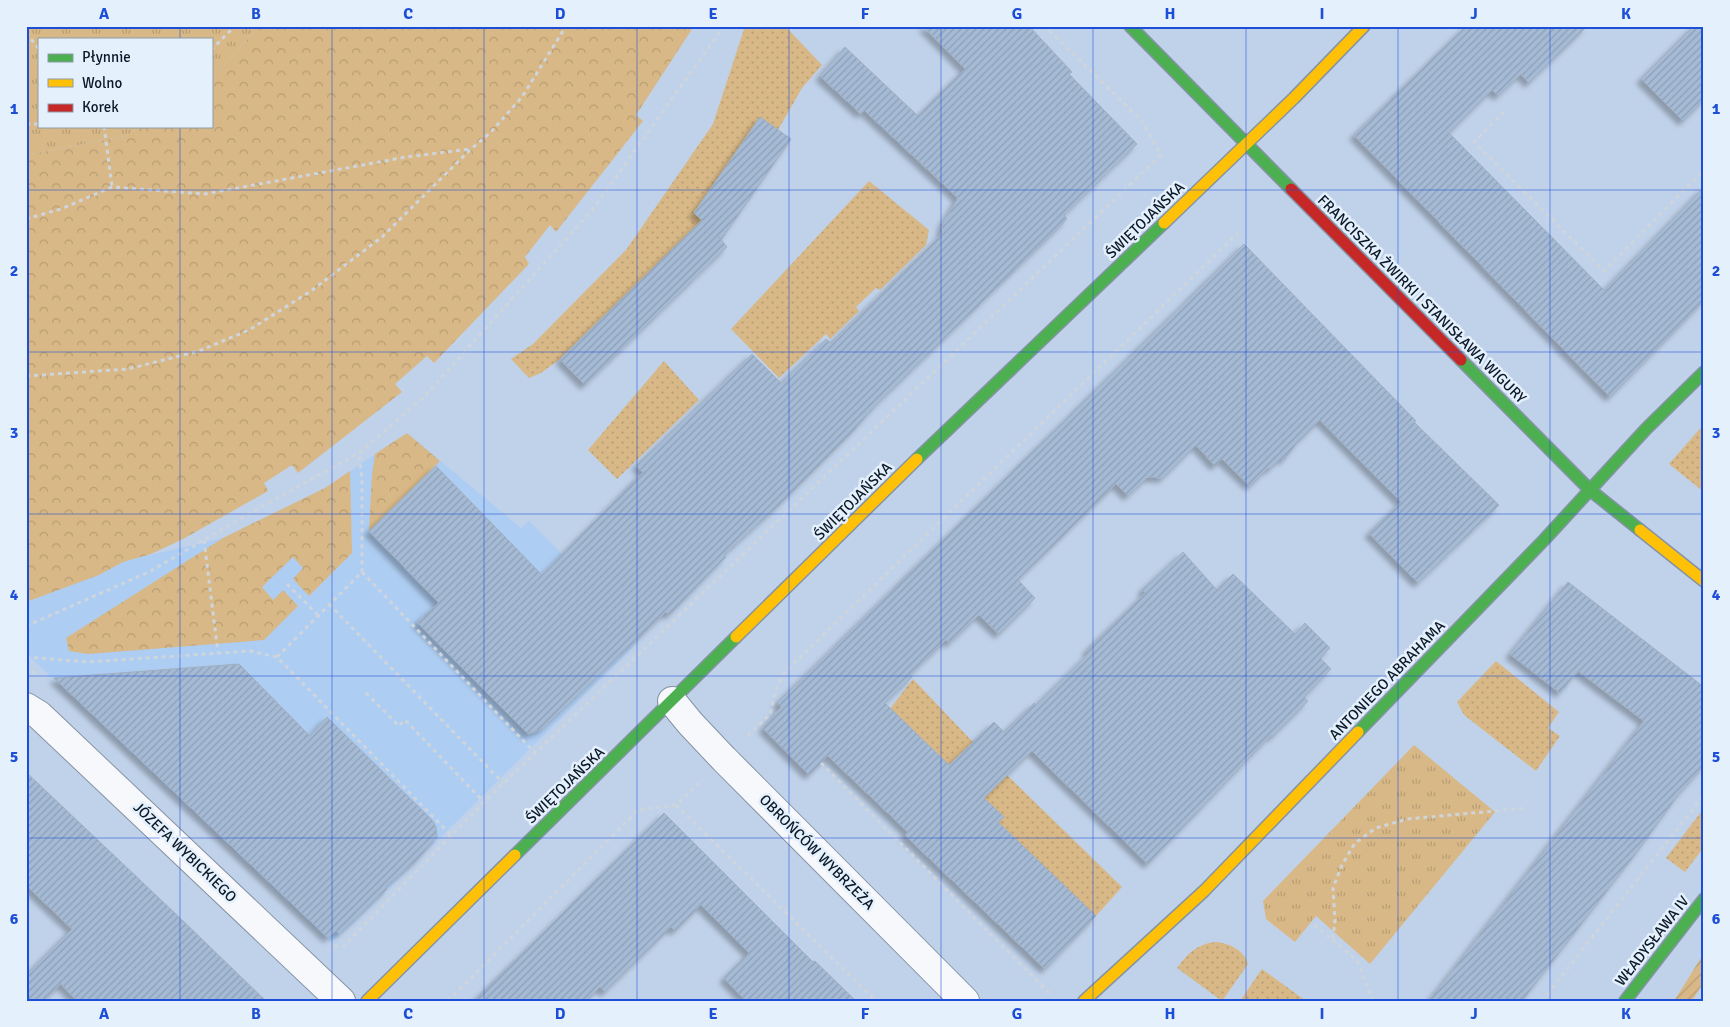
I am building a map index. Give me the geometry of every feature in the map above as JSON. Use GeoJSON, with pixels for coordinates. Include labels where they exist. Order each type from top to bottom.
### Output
{"type":"FeatureCollection","features":[{"type":"Feature","properties":{"kind":"street","name":"FRANCISZKA ŻWIRKI I STANISŁAWA WIGURY"},"geometry":{"type":"LineString","coordinates":[[1130,26],[1590,490],[1704,580]]}},
{"type":"Feature","properties":{"kind":"street","name":"ŚWIĘTOJAŃSKA"},"geometry":{"type":"LineString","coordinates":[[367,1001],[924,452],[1247,144],[1364,26]]}},
{"type":"Feature","properties":{"kind":"street","name":"ANTONIEGO ABRAHAMA"},"geometry":{"type":"LineString","coordinates":[[1084,1001],[1204,891],[1544,540],[1646,429],[1704,372]]}},
{"type":"Feature","properties":{"kind":"street","name":"OBROŃCÓW WYBRZEŻA"},"geometry":{"type":"LineString","coordinates":[[672,701],[724,759],[964,1001]]}},
{"type":"Feature","properties":{"kind":"street","name":"JÓZEFA WYBICKIEGO"},"geometry":{"type":"LineString","coordinates":[[26,707],[40,715],[341,1001]]}},
{"type":"Feature","properties":{"kind":"street","name":"WŁADYSŁAWA IV"},"geometry":{"type":"LineString","coordinates":[[1625,1001],[1704,899]]}},
{"type":"Feature","properties":{"kind":"path"},"geometry":{"type":"LineString","coordinates":[[212,49],[235,26]]}},
{"type":"Feature","properties":{"kind":"path"},"geometry":{"type":"LineString","coordinates":[[26,376],[128,369],[200,351],[249,330],[311,292],[382,237],[471,149],[490,133],[522,97],[566,26]]}},
{"type":"Feature","properties":{"kind":"path"},"geometry":{"type":"LineString","coordinates":[[26,618],[28,625],[149,572],[358,453],[422,398],[519,294],[593,209],[724,26]]}},
{"type":"Feature","properties":{"kind":"path"},"geometry":{"type":"LineString","coordinates":[[327,945],[343,947],[503,783],[1161,155],[1142,121],[1045,26]]}},
{"type":"Feature","properties":{"kind":"path"},"geometry":{"type":"LineString","coordinates":[[26,33],[38,48]]}},
{"type":"Feature","properties":{"kind":"path"},"geometry":{"type":"LineString","coordinates":[[1504,112],[1474,142],[1604,271],[1702,172]]}},
{"type":"Feature","properties":{"kind":"path"},"geometry":{"type":"LineString","coordinates":[[104,128],[112,187]]}},
{"type":"Feature","properties":{"kind":"path"},"geometry":{"type":"LineString","coordinates":[[26,219],[61,210],[112,187],[205,194],[406,157],[471,149]]}},
{"type":"Feature","properties":{"kind":"path"},"geometry":{"type":"LineString","coordinates":[[745,739],[770,714],[776,689],[785,672],[1238,233]]}},
{"type":"Feature","properties":{"kind":"path"},"geometry":{"type":"LineString","coordinates":[[358,453],[362,480],[362,572],[535,753]]}},
{"type":"Feature","properties":{"kind":"path"},"geometry":{"type":"LineString","coordinates":[[204,540],[218,654]]}},
{"type":"Feature","properties":{"kind":"path"},"geometry":{"type":"LineString","coordinates":[[277,657],[362,572]]}},
{"type":"Feature","properties":{"kind":"path"},"geometry":{"type":"LineString","coordinates":[[287,584],[318,616]]}},
{"type":"Feature","properties":{"kind":"path"},"geometry":{"type":"LineString","coordinates":[[329,604],[503,783]]}},
{"type":"Feature","properties":{"kind":"path"},"geometry":{"type":"LineString","coordinates":[[26,657],[88,662],[250,651],[277,657],[452,836]]}},
{"type":"Feature","properties":{"kind":"path"},"geometry":{"type":"LineString","coordinates":[[366,693],[399,726],[405,720],[484,802]]}},
{"type":"Feature","properties":{"kind":"path"},"geometry":{"type":"LineString","coordinates":[[821,763],[1051,995]]}},
{"type":"Feature","properties":{"kind":"path"},"geometry":{"type":"LineString","coordinates":[[448,1001],[638,810],[676,805],[700,782]]}},
{"type":"Feature","properties":{"kind":"path"},"geometry":{"type":"LineString","coordinates":[[1542,1001],[1704,795]]}},
{"type":"Feature","properties":{"kind":"path"},"geometry":{"type":"LineString","coordinates":[[676,805],[876,1001]]}},
{"type":"Feature","properties":{"kind":"path"},"geometry":{"type":"LineString","coordinates":[[1333,939],[1335,920],[1333,888],[1342,865],[1355,843],[1376,828],[1406,819],[1527,808]]}},
{"type":"Feature","properties":{"kind":"path"},"geometry":{"type":"LineString","coordinates":[[1314,925],[1357,960],[1373,1001]]}},
{"type":"Feature","properties":{"kind":"shaded area"},"geometry":{"type":"Polygon","coordinates":[[[407,433],[521,528],[529,521],[643,635],[357,920],[331,943],[26,653],[26,570],[120,562],[223,538],[325,488],[407,433]]]}},
{"type":"Feature","properties":{"kind":"green space"},"geometry":{"type":"Polygon","coordinates":[[[26,26],[259,26],[212,79],[212,38],[38,38],[38,128],[139,128],[125,136],[26,155],[26,26]]]}},
{"type":"Feature","properties":{"kind":"green space"},"geometry":{"type":"Polygon","coordinates":[[[259,26],[694,26],[636,115],[643,121],[556,232],[550,225],[525,257],[529,264],[434,363],[427,356],[395,384],[402,392],[298,473],[292,465],[264,483],[268,491],[183,539],[151,554],[123,562],[99,575],[26,602],[26,155],[125,136],[139,128],[212,128],[212,79],[259,26]]]}},
{"type":"Feature","properties":{"kind":"green space"},"geometry":{"type":"Polygon","coordinates":[[[745,26],[785,26],[822,65],[802,88],[778,130],[760,118],[694,212],[702,221],[560,359],[541,373],[529,378],[511,359],[533,344],[626,250],[713,124],[745,26]]]}},
{"type":"Feature","properties":{"kind":"green space"},"geometry":{"type":"Polygon","coordinates":[[[869,181],[929,230],[926,245],[880,290],[876,288],[856,307],[859,311],[830,339],[826,334],[779,378],[731,329],[869,181]]]}},
{"type":"Feature","properties":{"kind":"green space"},"geometry":{"type":"Polygon","coordinates":[[[664,361],[699,400],[617,479],[588,450],[664,361]]]}},
{"type":"Feature","properties":{"kind":"green space"},"geometry":{"type":"Polygon","coordinates":[[[1704,424],[1704,492],[1669,464],[1704,424]]]}},
{"type":"Feature","properties":{"kind":"green space"},"geometry":{"type":"Polygon","coordinates":[[[407,433],[440,461],[369,531],[375,454],[407,433]]]}},
{"type":"Feature","properties":{"kind":"green space"},"geometry":{"type":"Polygon","coordinates":[[[350,471],[352,553],[309,596],[293,579],[303,568],[293,557],[262,587],[273,600],[283,590],[298,606],[264,640],[88,654],[69,651],[66,638],[223,538],[325,488],[350,471]]]}},
{"type":"Feature","properties":{"kind":"green space"},"geometry":{"type":"Polygon","coordinates":[[[1496,661],[1559,712],[1548,728],[1560,736],[1536,771],[1464,715],[1457,702],[1496,661]]]}},
{"type":"Feature","properties":{"kind":"green space"},"geometry":{"type":"Polygon","coordinates":[[[913,679],[972,741],[1122,887],[1096,916],[998,822],[1003,816],[902,720],[886,714],[913,679]]]}},
{"type":"Feature","properties":{"kind":"green space"},"geometry":{"type":"Polygon","coordinates":[[[1414,745],[1495,812],[1370,964],[1316,916],[1295,942],[1266,919],[1263,901],[1414,745]]]}},
{"type":"Feature","properties":{"kind":"green space"},"geometry":{"type":"Polygon","coordinates":[[[1704,808],[1704,847],[1685,872],[1666,858],[1704,808]]]}},
{"type":"Feature","properties":{"kind":"green space"},"geometry":{"type":"Polygon","coordinates":[[[1216,942],[1226,944],[1240,951],[1248,964],[1222,1001],[1177,968],[1198,947],[1216,942]]]}},
{"type":"Feature","properties":{"kind":"green space"},"geometry":{"type":"Polygon","coordinates":[[[1704,953],[1704,982],[1692,1001],[1674,1001],[1704,953]]]}},
{"type":"Feature","properties":{"kind":"green space"},"geometry":{"type":"Polygon","coordinates":[[[1262,969],[1306,1001],[1240,1001],[1262,969]]]}},
{"type":"Feature","properties":{"kind":"building"},"geometry":{"type":"Polygon","coordinates":[[[923,26],[1029,26],[1072,72],[1069,74],[1137,144],[1064,215],[1067,219],[1049,237],[876,405],[854,430],[776,508],[724,555],[726,557],[669,615],[666,612],[542,729],[528,734],[417,622],[439,603],[369,531],[436,466],[542,575],[643,472],[636,466],[752,354],[781,383],[826,339],[831,343],[941,235],[943,223],[958,198],[864,110],[861,114],[820,76],[845,47],[918,116],[965,69],[923,26]]]}},
{"type":"Feature","properties":{"kind":"building"},"geometry":{"type":"Polygon","coordinates":[[[1466,26],[1587,26],[1529,83],[1521,74],[1498,96],[1492,90],[1449,133],[1604,290],[1704,187],[1704,301],[1610,397],[1354,135],[1466,26]]]}},
{"type":"Feature","properties":{"kind":"building"},"geometry":{"type":"Polygon","coordinates":[[[1694,26],[1704,26],[1704,100],[1683,121],[1641,79],[1694,26]]]}},
{"type":"Feature","properties":{"kind":"building"},"geometry":{"type":"Polygon","coordinates":[[[760,117],[791,139],[721,240],[727,247],[585,385],[560,359],[702,220],[694,213],[760,117]]]}},
{"type":"Feature","properties":{"kind":"building"},"geometry":{"type":"Polygon","coordinates":[[[1244,244],[1416,421],[1414,422],[1499,505],[1418,583],[1369,533],[1401,502],[1320,420],[1297,443],[1284,460],[1281,458],[1250,486],[1222,459],[1215,466],[1196,445],[1163,478],[1148,477],[1128,496],[1116,484],[1018,580],[1035,598],[999,634],[979,615],[950,643],[946,640],[910,675],[912,677],[885,703],[949,765],[994,722],[1004,732],[1034,703],[1036,705],[1089,653],[1087,650],[1145,593],[1142,590],[1183,552],[1217,590],[1233,574],[1295,634],[1305,623],[1330,648],[1320,658],[1331,669],[1304,697],[1308,701],[1272,737],[1271,735],[1148,864],[1032,751],[984,798],[1004,817],[998,822],[1096,916],[1045,969],[905,835],[908,832],[828,756],[809,775],[763,728],[781,707],[777,703],[1244,244]]]}},
{"type":"Feature","properties":{"kind":"building"},"geometry":{"type":"Polygon","coordinates":[[[1568,582],[1704,687],[1704,766],[1679,794],[1637,852],[1522,1001],[1429,1001],[1644,721],[1578,671],[1560,693],[1510,654],[1568,582]]]}},
{"type":"Feature","properties":{"kind":"building"},"geometry":{"type":"Polygon","coordinates":[[[239,664],[310,736],[327,717],[432,820],[436,827],[437,837],[416,861],[386,886],[387,889],[339,934],[336,931],[328,938],[54,678],[239,664]]]}},
{"type":"Feature","properties":{"kind":"building"},"geometry":{"type":"Polygon","coordinates":[[[26,772],[266,1001],[77,1001],[61,984],[43,1001],[26,1001],[26,975],[72,929],[26,885],[26,772]]]}},
{"type":"Feature","properties":{"kind":"building"},"geometry":{"type":"Polygon","coordinates":[[[664,813],[813,962],[815,961],[856,1001],[746,1001],[724,978],[749,953],[701,905],[675,931],[671,927],[605,992],[600,987],[586,1001],[474,1001],[664,813]]]}},
{"type":"Feature","properties":{"kind":"traffic: fast"},"geometry":{"type":"LineString","coordinates":[[1130,26],[1291,189]]}},
{"type":"Feature","properties":{"kind":"traffic: fast"},"geometry":{"type":"LineString","coordinates":[[917,459],[1164,223]]}},
{"type":"Feature","properties":{"kind":"traffic: fast"},"geometry":{"type":"LineString","coordinates":[[1461,360],[1590,490],[1640,530]]}},
{"type":"Feature","properties":{"kind":"traffic: fast"},"geometry":{"type":"LineString","coordinates":[[1358,732],[1544,540],[1646,429],[1704,372]]}},
{"type":"Feature","properties":{"kind":"traffic: fast"},"geometry":{"type":"LineString","coordinates":[[515,855],[736,637]]}},
{"type":"Feature","properties":{"kind":"traffic: fast"},"geometry":{"type":"LineString","coordinates":[[1625,1001],[1704,899]]}},
{"type":"Feature","properties":{"kind":"traffic: slow"},"geometry":{"type":"LineString","coordinates":[[1164,223],[1294,98],[1364,26]]}},
{"type":"Feature","properties":{"kind":"traffic: slow"},"geometry":{"type":"LineString","coordinates":[[736,637],[917,459]]}},
{"type":"Feature","properties":{"kind":"traffic: slow"},"geometry":{"type":"LineString","coordinates":[[1640,530],[1704,581]]}},
{"type":"Feature","properties":{"kind":"traffic: slow"},"geometry":{"type":"LineString","coordinates":[[1084,1001],[1204,891],[1358,732]]}},
{"type":"Feature","properties":{"kind":"traffic: slow"},"geometry":{"type":"LineString","coordinates":[[367,1001],[515,855]]}},
{"type":"Feature","properties":{"kind":"traffic: jam"},"geometry":{"type":"LineString","coordinates":[[1291,189],[1461,360]]}}]}
